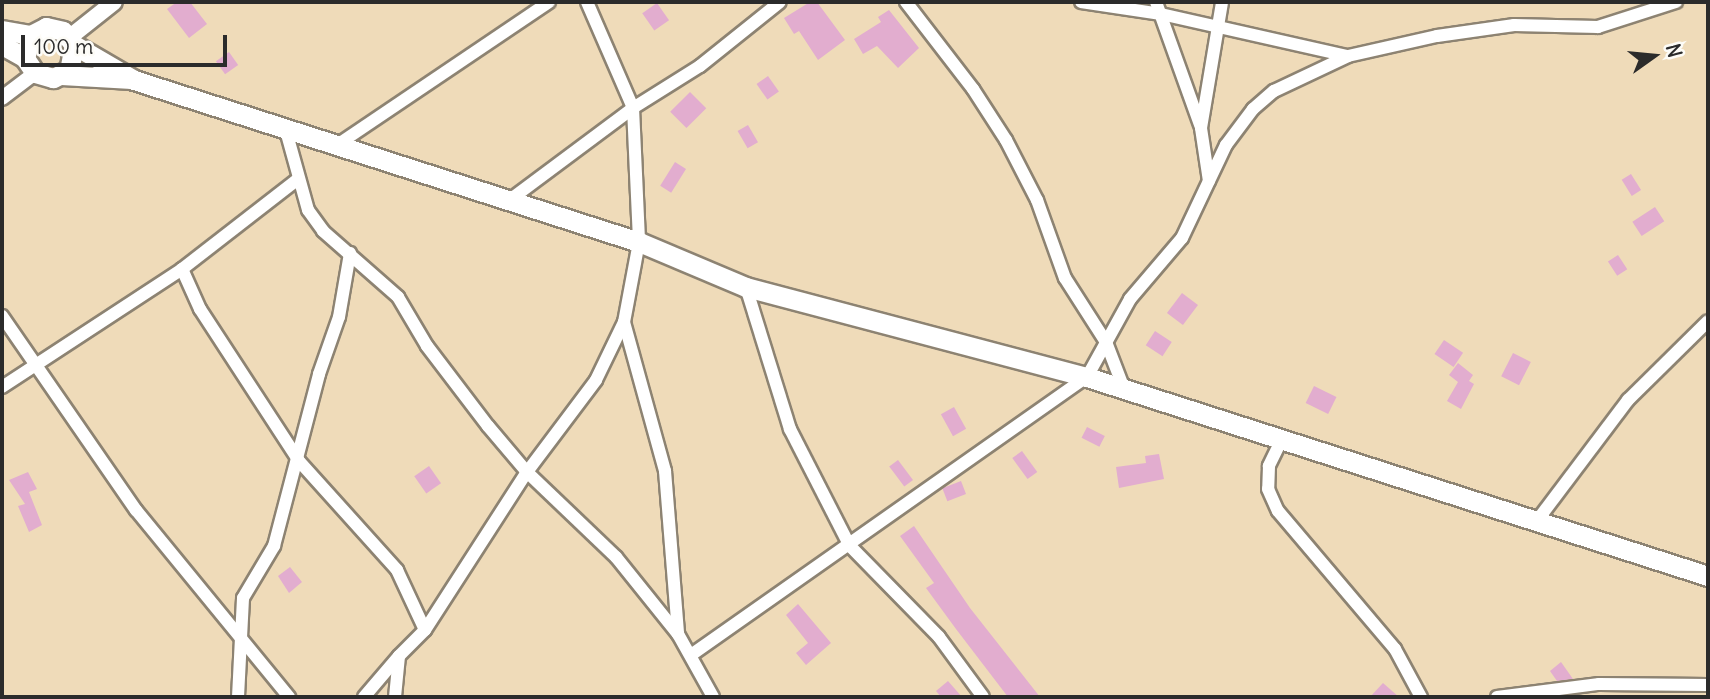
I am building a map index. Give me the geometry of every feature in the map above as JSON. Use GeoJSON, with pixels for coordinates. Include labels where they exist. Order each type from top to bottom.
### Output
{"type":"FeatureCollection","features":[{"type":"Feature","properties":{"kind":"highway"},"geometry":{"type":"LineString","coordinates":[[2,30],[31,35],[55,27],[72,41],[134,80]]}},
{"type":"Feature","properties":{"kind":"highway"},"geometry":{"type":"LineString","coordinates":[[30,66],[31,35]]}},
{"type":"Feature","properties":{"kind":"highway"},"geometry":{"type":"LineString","coordinates":[[62,75],[74,62],[72,41]]}},
{"type":"Feature","properties":{"kind":"highway"},"geometry":{"type":"LineString","coordinates":[[2,45],[43,77],[62,75],[134,80],[340,143],[639,242],[746,287],[1087,377],[1708,576]]}},
{"type":"Feature","properties":{"kind":"main road"},"geometry":{"type":"LineString","coordinates":[[72,41],[114,2]]}},
{"type":"Feature","properties":{"kind":"street"},"geometry":{"type":"LineString","coordinates":[[340,143],[549,2]]}},
{"type":"Feature","properties":{"kind":"street"},"geometry":{"type":"LineString","coordinates":[[363,697],[425,630],[527,472],[596,380],[624,322],[639,242],[633,108],[587,2]]}},
{"type":"Feature","properties":{"kind":"street"},"geometry":{"type":"LineString","coordinates":[[511,199],[633,108],[700,66],[780,2]]}},
{"type":"Feature","properties":{"kind":"street"},"geometry":{"type":"LineString","coordinates":[[906,2],[973,89],[1006,141],[1037,200],[1065,278],[1106,342],[1124,389]]}},
{"type":"Feature","properties":{"kind":"street"},"geometry":{"type":"LineString","coordinates":[[1080,2],[1159,8],[1217,27],[1348,56]]}},
{"type":"Feature","properties":{"kind":"street"},"geometry":{"type":"LineString","coordinates":[[1201,128],[1222,2]]}},
{"type":"Feature","properties":{"kind":"street"},"geometry":{"type":"LineString","coordinates":[[691,655],[850,546],[1087,377],[1130,299],[1182,238],[1226,145],[1253,109],[1274,91],[1348,56],[1488,27],[1598,27],[1675,2]]}},
{"type":"Feature","properties":{"kind":"street"},"geometry":{"type":"LineString","coordinates":[[1159,8],[1201,128],[1209,183]]}},
{"type":"Feature","properties":{"kind":"street"},"geometry":{"type":"LineString","coordinates":[[2,98],[30,66]]}},
{"type":"Feature","properties":{"kind":"street"},"geometry":{"type":"LineString","coordinates":[[285,127],[308,210],[323,231],[398,297],[427,346],[527,472],[615,557],[678,634],[713,697]]}},
{"type":"Feature","properties":{"kind":"street"},"geometry":{"type":"LineString","coordinates":[[2,387],[40,366],[182,269],[298,179]]}},
{"type":"Feature","properties":{"kind":"street"},"geometry":{"type":"LineString","coordinates":[[238,697],[243,598],[274,547],[299,461],[319,374],[338,317],[350,253]]}},
{"type":"Feature","properties":{"kind":"street"},"geometry":{"type":"LineString","coordinates":[[182,269],[200,309],[299,461],[397,570],[425,630]]}},
{"type":"Feature","properties":{"kind":"street"},"geometry":{"type":"LineString","coordinates":[[746,287],[790,429],[850,546],[939,637],[984,697]]}},
{"type":"Feature","properties":{"kind":"street"},"geometry":{"type":"LineString","coordinates":[[2,316],[40,366],[136,510],[241,635],[289,697]]}},
{"type":"Feature","properties":{"kind":"street"},"geometry":{"type":"LineString","coordinates":[[1536,522],[1628,400],[1708,321]]}},
{"type":"Feature","properties":{"kind":"street"},"geometry":{"type":"LineString","coordinates":[[624,322],[665,471],[678,634]]}},
{"type":"Feature","properties":{"kind":"street"},"geometry":{"type":"LineString","coordinates":[[1281,441],[1269,466],[1268,489],[1278,511],[1395,649],[1421,697]]}},
{"type":"Feature","properties":{"kind":"street"},"geometry":{"type":"LineString","coordinates":[[395,697],[399,656]]}},
{"type":"Feature","properties":{"kind":"street"},"geometry":{"type":"LineString","coordinates":[[1497,697],[1599,684],[1708,685]]}},
{"type":"Feature","properties":{"kind":"building"},"geometry":{"type":"Polygon","coordinates":[[[177,2],[190,2],[207,24],[189,38],[167,9],[177,2]]]}},
{"type":"Feature","properties":{"kind":"building"},"geometry":{"type":"Polygon","coordinates":[[[810,2],[817,2],[845,40],[818,60],[799,31],[794,34],[784,18],[810,2]]]}},
{"type":"Feature","properties":{"kind":"building"},"geometry":{"type":"Polygon","coordinates":[[[657,3],[669,20],[654,31],[642,13],[657,3]]]}},
{"type":"Feature","properties":{"kind":"building"},"geometry":{"type":"Polygon","coordinates":[[[889,10],[919,48],[898,68],[877,46],[863,54],[854,39],[881,22],[878,17],[889,10]]]}},
{"type":"Feature","properties":{"kind":"building"},"geometry":{"type":"Polygon","coordinates":[[[229,52],[238,65],[225,74],[216,61],[229,52]]]}},
{"type":"Feature","properties":{"kind":"building"},"geometry":{"type":"Polygon","coordinates":[[[768,76],[779,92],[767,100],[757,84],[768,76]]]}},
{"type":"Feature","properties":{"kind":"building"},"geometry":{"type":"Polygon","coordinates":[[[690,92],[706,108],[686,128],[670,112],[690,92]]]}},
{"type":"Feature","properties":{"kind":"building"},"geometry":{"type":"Polygon","coordinates":[[[748,125],[758,142],[748,148],[738,131],[748,125]]]}},
{"type":"Feature","properties":{"kind":"building"},"geometry":{"type":"Polygon","coordinates":[[[675,162],[686,169],[671,193],[660,186],[675,162]]]}},
{"type":"Feature","properties":{"kind":"building"},"geometry":{"type":"Polygon","coordinates":[[[1631,174],[1641,190],[1632,196],[1622,180],[1631,174]]]}},
{"type":"Feature","properties":{"kind":"building"},"geometry":{"type":"Polygon","coordinates":[[[1655,207],[1664,221],[1642,236],[1632,222],[1655,207]]]}},
{"type":"Feature","properties":{"kind":"building"},"geometry":{"type":"Polygon","coordinates":[[[1618,255],[1627,269],[1617,276],[1608,262],[1618,255]]]}},
{"type":"Feature","properties":{"kind":"building"},"geometry":{"type":"Polygon","coordinates":[[[1182,293],[1198,305],[1183,325],[1167,313],[1182,293]]]}},
{"type":"Feature","properties":{"kind":"building"},"geometry":{"type":"Polygon","coordinates":[[[1155,331],[1172,342],[1163,356],[1146,345],[1155,331]]]}},
{"type":"Feature","properties":{"kind":"building"},"geometry":{"type":"Polygon","coordinates":[[[1444,340],[1463,353],[1454,367],[1434,354],[1444,340]]]}},
{"type":"Feature","properties":{"kind":"building"},"geometry":{"type":"Polygon","coordinates":[[[1513,353],[1531,362],[1519,385],[1501,376],[1513,353]]]}},
{"type":"Feature","properties":{"kind":"building"},"geometry":{"type":"Polygon","coordinates":[[[1458,363],[1473,375],[1469,381],[1474,384],[1461,409],[1447,401],[1458,382],[1449,375],[1458,363]]]}},
{"type":"Feature","properties":{"kind":"building"},"geometry":{"type":"Polygon","coordinates":[[[1314,386],[1336,397],[1328,414],[1306,403],[1314,386]]]}},
{"type":"Feature","properties":{"kind":"building"},"geometry":{"type":"Polygon","coordinates":[[[954,407],[966,429],[953,436],[941,414],[954,407]]]}},
{"type":"Feature","properties":{"kind":"building"},"geometry":{"type":"Polygon","coordinates":[[[1087,427],[1105,436],[1099,447],[1082,438],[1087,427]]]}},
{"type":"Feature","properties":{"kind":"building"},"geometry":{"type":"Polygon","coordinates":[[[1022,451],[1037,472],[1028,479],[1012,458],[1022,451]]]}},
{"type":"Feature","properties":{"kind":"building"},"geometry":{"type":"Polygon","coordinates":[[[1159,454],[1164,479],[1119,488],[1116,467],[1146,463],[1145,456],[1159,454]]]}},
{"type":"Feature","properties":{"kind":"building"},"geometry":{"type":"Polygon","coordinates":[[[898,460],[913,480],[904,487],[889,467],[898,460]]]}},
{"type":"Feature","properties":{"kind":"building"},"geometry":{"type":"Polygon","coordinates":[[[429,466],[441,483],[426,494],[414,476],[429,466]]]}},
{"type":"Feature","properties":{"kind":"building"},"geometry":{"type":"Polygon","coordinates":[[[28,472],[37,489],[29,492],[42,525],[29,532],[18,506],[25,504],[9,480],[28,472]]]}},
{"type":"Feature","properties":{"kind":"building"},"geometry":{"type":"Polygon","coordinates":[[[961,481],[966,494],[947,501],[942,488],[961,481]]]}},
{"type":"Feature","properties":{"kind":"building"},"geometry":{"type":"Polygon","coordinates":[[[914,526],[970,608],[1040,697],[1008,697],[956,629],[926,588],[934,583],[900,536],[914,526]]]}},
{"type":"Feature","properties":{"kind":"building"},"geometry":{"type":"Polygon","coordinates":[[[290,567],[302,582],[289,593],[278,576],[290,567]]]}},
{"type":"Feature","properties":{"kind":"building"},"geometry":{"type":"Polygon","coordinates":[[[798,604],[831,643],[806,665],[796,653],[808,643],[786,615],[798,604]]]}},
{"type":"Feature","properties":{"kind":"building"},"geometry":{"type":"Polygon","coordinates":[[[1561,662],[1573,679],[1557,681],[1550,671],[1561,662]]]}},
{"type":"Feature","properties":{"kind":"building"},"geometry":{"type":"Polygon","coordinates":[[[948,681],[962,697],[941,697],[936,691],[948,681]]]}},
{"type":"Feature","properties":{"kind":"building"},"geometry":{"type":"Polygon","coordinates":[[[1383,683],[1399,697],[1370,697],[1383,683]]]}}]}
